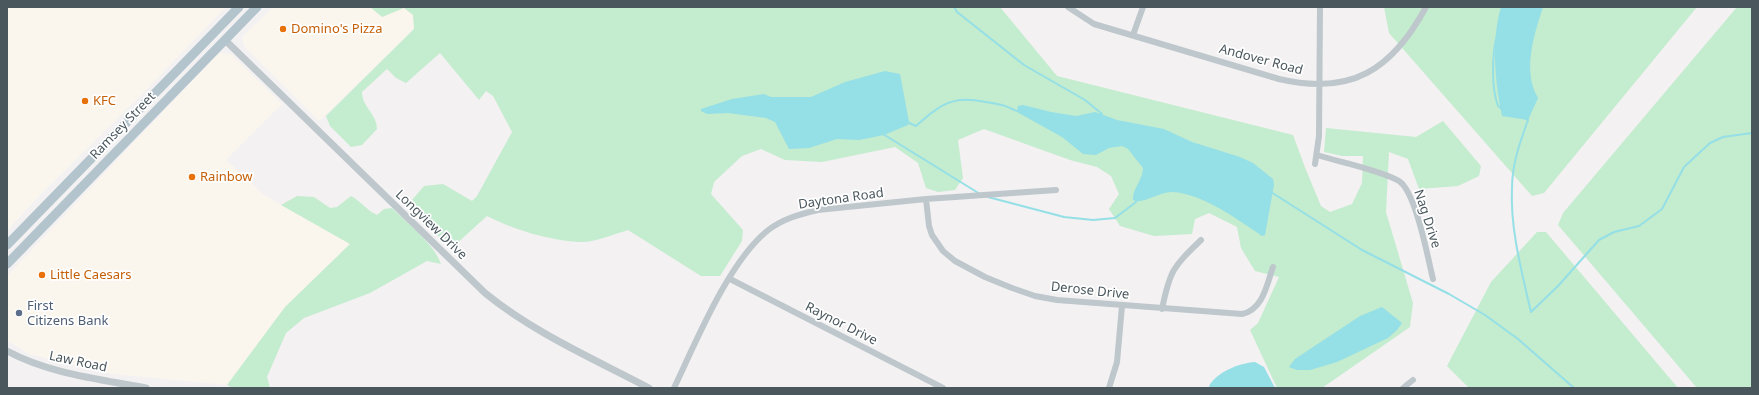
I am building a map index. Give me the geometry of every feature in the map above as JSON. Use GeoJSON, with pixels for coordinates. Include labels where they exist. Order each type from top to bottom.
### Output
{"type":"FeatureCollection","features":[{"type":"Feature","properties":{"kind":"main road","name":"Ramsey Street"},"geometry":{"type":"LineString","coordinates":[[7,245],[239,7]]}},
{"type":"Feature","properties":{"kind":"main road","name":"Ramsey Street"},"geometry":{"type":"LineString","coordinates":[[7,264],[257,7]]}},
{"type":"Feature","properties":{"kind":"street","name":"Andover Road"},"geometry":{"type":"LineString","coordinates":[[1068,7],[1094,24],[1133,36],[1279,79],[1332,85],[1353,79],[1371,70],[1404,42],[1417,24],[1426,7]]}},
{"type":"Feature","properties":{"kind":"street"},"geometry":{"type":"LineString","coordinates":[[1133,36],[1143,7]]}},
{"type":"Feature","properties":{"kind":"street"},"geometry":{"type":"LineString","coordinates":[[1315,164],[1317,155],[1320,84],[1320,7]]}},
{"type":"Feature","properties":{"kind":"street","name":"Longview Drive"},"geometry":{"type":"LineString","coordinates":[[225,40],[485,293],[511,313],[540,331],[649,388]]}},
{"type":"Feature","properties":{"kind":"street","name":"Nag Drive"},"geometry":{"type":"LineString","coordinates":[[1317,155],[1381,174],[1400,182],[1406,188],[1410,194],[1423,236],[1433,279]]}},
{"type":"Feature","properties":{"kind":"street","name":"Daytona Road"},"geometry":{"type":"LineString","coordinates":[[674,388],[707,320],[739,263],[757,240],[768,230],[794,216],[818,210],[926,199],[1056,190]]}},
{"type":"Feature","properties":{"kind":"street","name":"Derose Drive"},"geometry":{"type":"LineString","coordinates":[[926,199],[927,216],[932,235],[943,251],[954,261],[985,277],[1035,296],[1122,306],[1247,313],[1258,305],[1273,267]]}},
{"type":"Feature","properties":{"kind":"street"},"geometry":{"type":"LineString","coordinates":[[1162,309],[1167,284],[1175,266],[1201,240]]}},
{"type":"Feature","properties":{"kind":"street","name":"Raynor Drive"},"geometry":{"type":"LineString","coordinates":[[730,279],[943,388]]}},
{"type":"Feature","properties":{"kind":"street"},"geometry":{"type":"LineString","coordinates":[[1109,388],[1117,362],[1122,306]]}},
{"type":"Feature","properties":{"kind":"street","name":"Law Road"},"geometry":{"type":"LineString","coordinates":[[7,351],[51,369],[146,388]]}},
{"type":"Feature","properties":{"kind":"street"},"geometry":{"type":"LineString","coordinates":[[1403,388],[1413,380]]}},
{"type":"Feature","properties":{"kind":"shaded area"},"geometry":{"type":"Polygon","coordinates":[[[7,7],[226,7],[137,99],[37,198],[7,231],[7,7]]]}},
{"type":"Feature","properties":{"kind":"shaded area"},"geometry":{"type":"Polygon","coordinates":[[[273,7],[370,7],[382,17],[404,8],[413,15],[414,29],[319,121],[244,46],[242,37],[273,7]]]}},
{"type":"Feature","properties":{"kind":"shaded area"},"geometry":{"type":"Polygon","coordinates":[[[219,53],[231,54],[282,104],[226,160],[264,195],[350,244],[285,307],[227,385],[113,374],[29,354],[7,340],[7,276],[219,53]]]}},
{"type":"Feature","properties":{"kind":"green space"},"geometry":{"type":"Polygon","coordinates":[[[370,7],[1000,7],[1057,76],[1293,135],[1321,206],[1330,212],[1352,204],[1362,183],[1363,156],[1342,156],[1324,152],[1326,128],[1416,137],[1443,121],[1481,166],[1479,176],[1458,186],[1419,189],[1408,159],[1389,152],[1386,212],[1413,303],[1410,327],[1322,388],[1277,388],[1250,330],[1258,323],[1279,277],[1255,271],[1241,248],[1237,227],[1209,213],[1195,219],[1192,234],[1154,236],[1120,226],[1109,209],[1119,194],[1111,176],[1097,167],[1070,160],[984,129],[958,140],[963,178],[955,190],[938,192],[926,188],[918,163],[895,147],[822,162],[785,160],[761,149],[742,156],[714,182],[711,194],[743,230],[742,241],[720,276],[701,276],[628,230],[593,241],[570,241],[533,234],[509,226],[487,216],[455,245],[444,243],[418,211],[412,200],[424,186],[443,184],[472,201],[477,196],[512,132],[493,96],[486,91],[479,100],[440,53],[406,83],[396,78],[387,69],[362,92],[364,102],[375,119],[377,129],[362,145],[351,147],[330,126],[326,116],[414,29],[413,15],[404,8],[382,17],[370,7]]]}},
{"type":"Feature","properties":{"kind":"green space"},"geometry":{"type":"Polygon","coordinates":[[[1384,7],[1697,7],[1544,193],[1532,196],[1389,33],[1384,7]]]}},
{"type":"Feature","properties":{"kind":"green space"},"geometry":{"type":"Polygon","coordinates":[[[1737,7],[1752,7],[1752,388],[1697,388],[1558,225],[1563,213],[1737,7]]]}},
{"type":"Feature","properties":{"kind":"green space"},"geometry":{"type":"Polygon","coordinates":[[[297,196],[314,197],[330,208],[337,207],[351,196],[377,215],[384,209],[392,208],[427,242],[433,249],[441,264],[427,261],[370,293],[304,318],[286,333],[267,377],[270,388],[233,388],[227,385],[285,307],[350,244],[281,205],[297,196]]]}},
{"type":"Feature","properties":{"kind":"green space"},"geometry":{"type":"Polygon","coordinates":[[[1537,232],[1546,232],[1678,388],[1469,388],[1447,366],[1491,282],[1537,232]]]}},
{"type":"Feature","properties":{"kind":"water"},"geometry":{"type":"Polygon","coordinates":[[[1501,7],[1543,7],[1533,41],[1530,65],[1533,87],[1538,98],[1528,120],[1502,116],[1497,89],[1495,61],[1496,33],[1501,7]]]}},
{"type":"Feature","properties":{"kind":"water"},"geometry":{"type":"Polygon","coordinates":[[[885,71],[900,74],[909,122],[908,125],[884,135],[859,140],[837,139],[809,148],[789,149],[775,122],[766,118],[728,113],[707,114],[701,111],[701,109],[732,99],[764,94],[771,97],[811,97],[845,82],[885,71]]]}},
{"type":"Feature","properties":{"kind":"water"},"geometry":{"type":"Polygon","coordinates":[[[1023,105],[1076,116],[1095,112],[1117,120],[1164,129],[1192,142],[1240,157],[1253,163],[1273,179],[1274,185],[1265,235],[1262,236],[1219,208],[1182,193],[1171,192],[1146,200],[1133,200],[1134,192],[1143,172],[1143,168],[1128,149],[1122,146],[1109,148],[1096,155],[1083,154],[1062,137],[1017,112],[1018,106],[1023,105]]]}},
{"type":"Feature","properties":{"kind":"water"},"geometry":{"type":"Polygon","coordinates":[[[1382,307],[1402,323],[1388,338],[1337,362],[1310,370],[1297,370],[1289,367],[1295,359],[1360,316],[1382,307]]]}},
{"type":"Feature","properties":{"kind":"water"},"geometry":{"type":"Polygon","coordinates":[[[1255,362],[1264,367],[1275,388],[1210,388],[1209,386],[1217,376],[1229,369],[1242,364],[1255,362]]]}},
{"type":"Feature","properties":{"kind":"waterway"},"geometry":{"type":"LineString","coordinates":[[954,7],[957,12],[1024,65],[1085,100],[1102,114],[1100,116]]}},
{"type":"Feature","properties":{"kind":"waterway"},"geometry":{"type":"LineString","coordinates":[[1497,35],[1493,61],[1493,80],[1498,106],[1502,109]]}},
{"type":"Feature","properties":{"kind":"waterway"},"geometry":{"type":"LineString","coordinates":[[907,122],[916,126],[927,116],[946,104],[964,100],[975,100],[1002,105],[1018,111]]}},
{"type":"Feature","properties":{"kind":"waterway"},"geometry":{"type":"LineString","coordinates":[[1526,119],[1528,120],[1519,145],[1513,170],[1512,204],[1517,251],[1531,312]]}},
{"type":"Feature","properties":{"kind":"waterway"},"geometry":{"type":"LineString","coordinates":[[1531,312],[1558,286],[1599,240],[1614,232],[1639,226],[1662,209],[1684,167],[1710,143],[1723,137],[1752,133]]}},
{"type":"Feature","properties":{"kind":"waterway"},"geometry":{"type":"LineString","coordinates":[[883,134],[980,194]]}},
{"type":"Feature","properties":{"kind":"waterway"},"geometry":{"type":"LineString","coordinates":[[1271,192],[1362,250],[1449,294],[1485,315],[1518,339],[1574,388]]}},
{"type":"Feature","properties":{"kind":"waterway"},"geometry":{"type":"LineString","coordinates":[[988,197],[1064,217],[1093,220],[1115,218],[1136,202],[1136,199]]}},
{"type":"Feature","properties":{"kind":"place","name":"Domino's Pizza"},"geometry":{"type":"Point","coordinates":[283,29]}},
{"type":"Feature","properties":{"kind":"place","name":"KFC"},"geometry":{"type":"Point","coordinates":[85,101]}},
{"type":"Feature","properties":{"kind":"place","name":"Rainbow"},"geometry":{"type":"Point","coordinates":[192,177]}},
{"type":"Feature","properties":{"kind":"place","name":"Little Caesars"},"geometry":{"type":"Point","coordinates":[42,275]}},
{"type":"Feature","properties":{"kind":"place","name":"First Citizens Bank"},"geometry":{"type":"Point","coordinates":[19,313]}}]}
